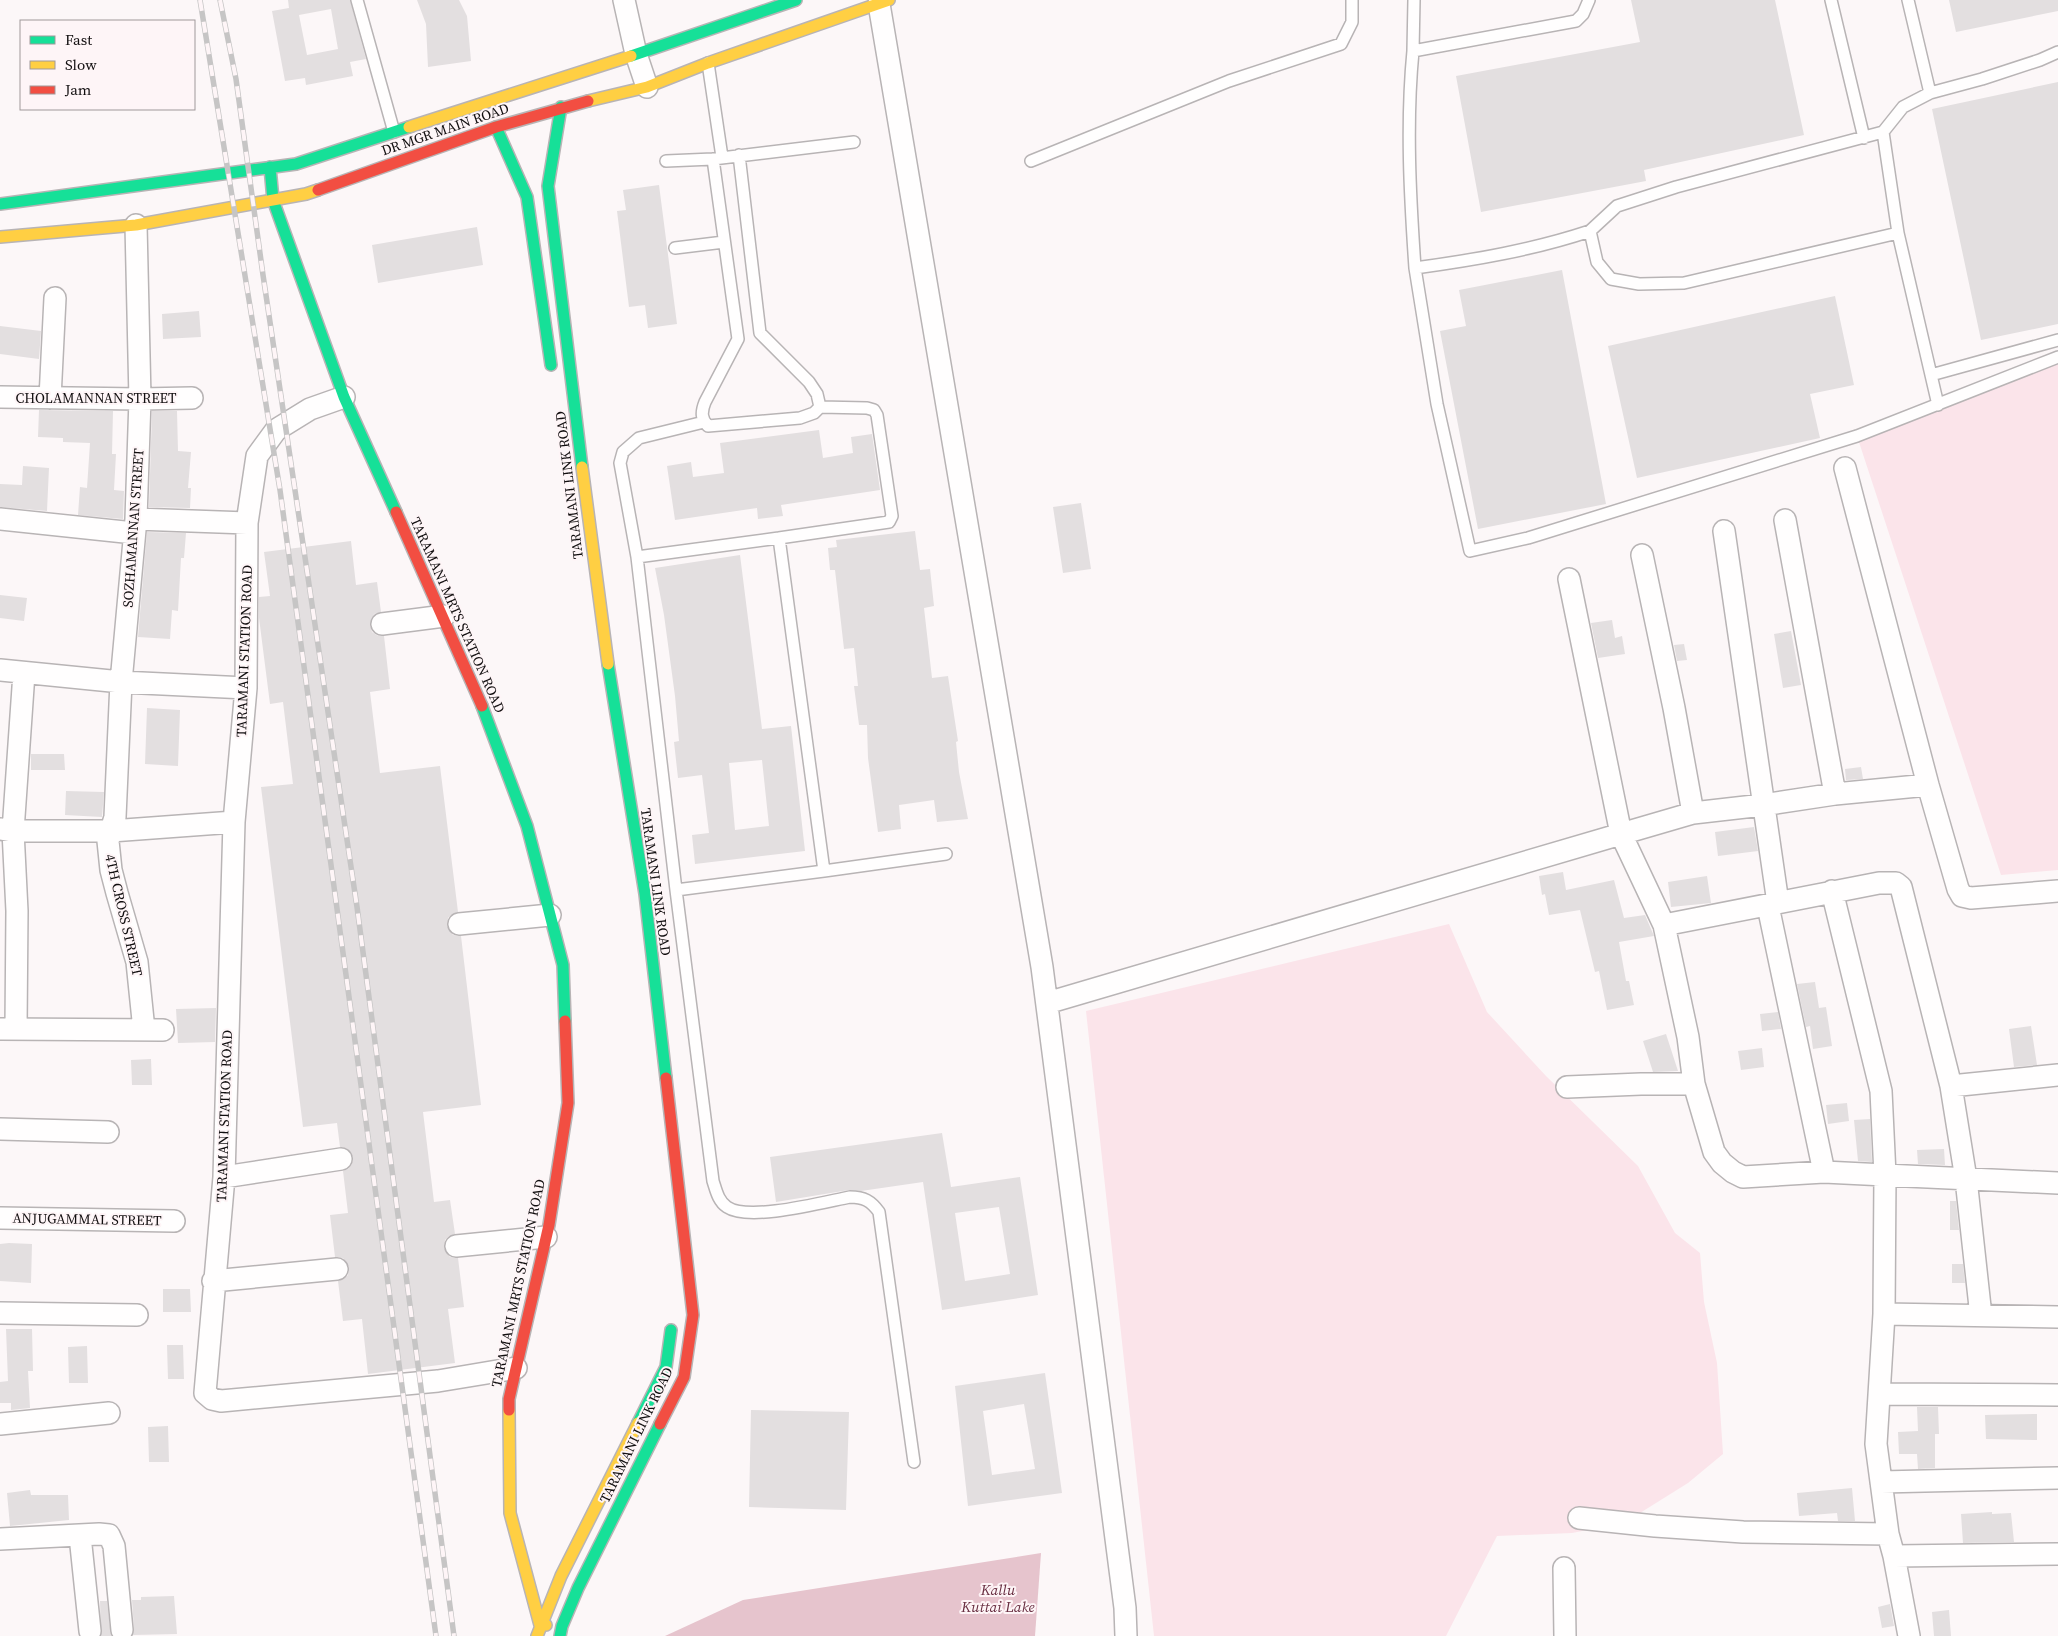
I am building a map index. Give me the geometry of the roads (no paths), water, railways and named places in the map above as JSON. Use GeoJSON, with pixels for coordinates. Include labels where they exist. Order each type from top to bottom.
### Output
{"type":"FeatureCollection","features":[{"type":"Feature","properties":{"kind":"street"},"geometry":{"type":"LineString","coordinates":[[624,0],[636,54],[647,87]]}},
{"type":"Feature","properties":{"kind":"street","name":"DR MGR MAIN ROAD"},"geometry":{"type":"LineString","coordinates":[[0,204],[296,164],[796,0]]}},
{"type":"Feature","properties":{"kind":"street","name":"DR MGR MAIN ROAD"},"geometry":{"type":"LineString","coordinates":[[0,237],[136,225],[306,194],[496,126],[561,107],[647,87],[708,63],[884,2]]}},
{"type":"Feature","properties":{"kind":"street"},"geometry":{"type":"LineString","coordinates":[[884,2],[1047,1003],[1125,1608],[1126,1636]]}},
{"type":"Feature","properties":{"kind":"street","name":"TARAMANI LINK ROAD"},"geometry":{"type":"LineString","coordinates":[[561,107],[548,186],[601,621],[645,894],[693,1315],[684,1377],[578,1588],[561,1631]]}},
{"type":"Feature","properties":{"kind":"street"},"geometry":{"type":"LineString","coordinates":[[496,126],[527,197],[552,372]]}},
{"type":"Feature","properties":{"kind":"street","name":"TARAMANI MRTS STATION ROAD"},"geometry":{"type":"LineString","coordinates":[[270,167],[273,200],[344,398],[474,684],[527,826],[563,965],[568,1103],[546,1237],[509,1399],[510,1513],[538,1630]]}},
{"type":"Feature","properties":{"kind":"street","name":"SOZHAMANNAN STREET"},"geometry":{"type":"LineString","coordinates":[[111,831],[115,817],[121,682],[135,526],[140,399],[136,225]]}},
{"type":"Feature","properties":{"kind":"street"},"geometry":{"type":"LineString","coordinates":[[50,398],[55,298]]}},
{"type":"Feature","properties":{"kind":"street","name":"CHOLAMANNAN STREET"},"geometry":{"type":"LineString","coordinates":[[0,397],[192,398]]}},
{"type":"Feature","properties":{"kind":"street","name":"TARAMANI STATION ROAD"},"geometry":{"type":"LineString","coordinates":[[344,398],[310,409],[276,430],[258,456],[248,523],[246,688],[234,822],[224,1177],[213,1281],[205,1393],[212,1399],[221,1401],[438,1381],[516,1368]]}},
{"type":"Feature","properties":{"kind":"street"},"geometry":{"type":"LineString","coordinates":[[1845,468],[1928,785],[1958,889],[1962,896],[1971,898],[2058,891]]}},
{"type":"Feature","properties":{"kind":"street"},"geometry":{"type":"LineString","coordinates":[[0,519],[135,526],[248,523]]}},
{"type":"Feature","properties":{"kind":"street"},"geometry":{"type":"LineString","coordinates":[[1785,520],[1835,794]]}},
{"type":"Feature","properties":{"kind":"street"},"geometry":{"type":"LineString","coordinates":[[1724,531],[1763,806],[1773,905],[1824,1172]]}},
{"type":"Feature","properties":{"kind":"street"},"geometry":{"type":"LineString","coordinates":[[1642,555],[1674,708],[1692,813]]}},
{"type":"Feature","properties":{"kind":"street"},"geometry":{"type":"LineString","coordinates":[[1569,579],[1621,834],[1664,925],[1688,1037],[1694,1084],[1714,1152],[1722,1163],[1743,1177],[1824,1172],[2058,1183]]}},
{"type":"Feature","properties":{"kind":"street"},"geometry":{"type":"LineString","coordinates":[[382,624],[444,616]]}},
{"type":"Feature","properties":{"kind":"street"},"geometry":{"type":"LineString","coordinates":[[0,670],[121,682],[246,688]]}},
{"type":"Feature","properties":{"kind":"street"},"geometry":{"type":"LineString","coordinates":[[8,1028],[6,830],[24,673]]}},
{"type":"Feature","properties":{"kind":"street"},"geometry":{"type":"LineString","coordinates":[[1047,1003],[1692,813],[1763,806],[1835,794],[1928,785]]}},
{"type":"Feature","properties":{"kind":"street"},"geometry":{"type":"LineString","coordinates":[[6,830],[111,831],[234,822]]}},
{"type":"Feature","properties":{"kind":"street","name":"4TH CROSS STREET"},"geometry":{"type":"LineString","coordinates":[[8,1028],[154,1030],[111,870],[108,841],[111,831]]}},
{"type":"Feature","properties":{"kind":"street"},"geometry":{"type":"LineString","coordinates":[[1664,925],[1773,905],[1832,891],[1887,883],[1896,883],[1901,887],[1952,1086],[1966,1179],[1981,1316]]}},
{"type":"Feature","properties":{"kind":"street"},"geometry":{"type":"LineString","coordinates":[[1832,891],[1880,1091],[1885,1175],[1884,1314],[1876,1444],[1888,1534],[1909,1636]]}},
{"type":"Feature","properties":{"kind":"street"},"geometry":{"type":"LineString","coordinates":[[459,924],[550,915]]}},
{"type":"Feature","properties":{"kind":"street"},"geometry":{"type":"LineString","coordinates":[[1952,1086],[2058,1076]]}},
{"type":"Feature","properties":{"kind":"street"},"geometry":{"type":"LineString","coordinates":[[1567,1087],[1694,1084]]}},
{"type":"Feature","properties":{"kind":"street"},"geometry":{"type":"LineString","coordinates":[[0,1129],[108,1132]]}},
{"type":"Feature","properties":{"kind":"street"},"geometry":{"type":"LineString","coordinates":[[224,1177],[341,1159]]}},
{"type":"Feature","properties":{"kind":"street","name":"ANJUGAMMAL STREET"},"geometry":{"type":"LineString","coordinates":[[0,1218],[174,1221]]}},
{"type":"Feature","properties":{"kind":"street"},"geometry":{"type":"LineString","coordinates":[[456,1246],[546,1237]]}},
{"type":"Feature","properties":{"kind":"street"},"geometry":{"type":"LineString","coordinates":[[213,1281],[337,1269]]}},
{"type":"Feature","properties":{"kind":"street"},"geometry":{"type":"LineString","coordinates":[[0,1313],[137,1315]]}},
{"type":"Feature","properties":{"kind":"street"},"geometry":{"type":"LineString","coordinates":[[1884,1314],[2058,1317]]}},
{"type":"Feature","properties":{"kind":"street","name":"TARAMANI LINK ROAD"},"geometry":{"type":"LineString","coordinates":[[538,1630],[561,1576],[666,1368],[672,1322]]}},
{"type":"Feature","properties":{"kind":"street"},"geometry":{"type":"LineString","coordinates":[[1880,1394],[2058,1395]]}},
{"type":"Feature","properties":{"kind":"street"},"geometry":{"type":"LineString","coordinates":[[0,1424],[109,1414]]}},
{"type":"Feature","properties":{"kind":"street"},"geometry":{"type":"LineString","coordinates":[[1880,1482],[2058,1478]]}},
{"type":"Feature","properties":{"kind":"street"},"geometry":{"type":"LineString","coordinates":[[1579,1518],[1655,1526],[1743,1532],[1888,1534]]}},
{"type":"Feature","properties":{"kind":"street"},"geometry":{"type":"LineString","coordinates":[[0,1539],[105,1534],[112,1540],[122,1630]]}},
{"type":"Feature","properties":{"kind":"street"},"geometry":{"type":"LineString","coordinates":[[80,1536],[90,1631]]}},
{"type":"Feature","properties":{"kind":"street"},"geometry":{"type":"LineString","coordinates":[[1894,1556],[2058,1554]]}},
{"type":"Feature","properties":{"kind":"street"},"geometry":{"type":"LineString","coordinates":[[1564,1568],[1565,1636]]}},
{"type":"Feature","properties":{"kind":"street"},"geometry":{"type":"LineString","coordinates":[[538,1630],[561,1631]]}},
{"type":"Feature","properties":{"kind":"lane"},"geometry":{"type":"LineString","coordinates":[[357,0],[394,132]]}},
{"type":"Feature","properties":{"kind":"lane"},"geometry":{"type":"LineString","coordinates":[[1031,161],[1229,81],[1341,44],[1352,22],[1352,0]]}},
{"type":"Feature","properties":{"kind":"lane"},"geometry":{"type":"LineString","coordinates":[[1414,0],[1413,51],[1409,92],[1410,194],[1415,268],[1437,404],[1470,551],[1528,538],[1848,439],[2058,357]]}},
{"type":"Feature","properties":{"kind":"lane"},"geometry":{"type":"LineString","coordinates":[[1413,51],[1576,21],[1583,14],[1589,0]]}},
{"type":"Feature","properties":{"kind":"lane"},"geometry":{"type":"LineString","coordinates":[[1831,0],[1864,138]]}},
{"type":"Feature","properties":{"kind":"lane"},"geometry":{"type":"LineString","coordinates":[[1908,0],[1930,93]]}},
{"type":"Feature","properties":{"kind":"lane"},"geometry":{"type":"LineString","coordinates":[[1415,268],[1484,258],[1562,240],[1590,230],[1617,206],[1676,187],[1883,132],[1903,108],[1930,93],[1982,80],[2058,52]]}},
{"type":"Feature","properties":{"kind":"lane"},"geometry":{"type":"LineString","coordinates":[[637,557],[889,522],[891,519],[878,415],[874,410],[867,408],[820,407],[814,413],[800,418],[708,426],[704,422],[701,412],[705,402],[738,339],[724,242],[718,158],[708,63]]}},
{"type":"Feature","properties":{"kind":"lane"},"geometry":{"type":"LineString","coordinates":[[1883,132],[1898,232],[1938,405]]}},
{"type":"Feature","properties":{"kind":"lane"},"geometry":{"type":"LineString","coordinates":[[666,161],[718,158],[854,142]]}},
{"type":"Feature","properties":{"kind":"lane"},"geometry":{"type":"LineString","coordinates":[[738,155],[760,334],[809,382],[818,394],[820,407]]}},
{"type":"Feature","properties":{"kind":"lane"},"geometry":{"type":"LineString","coordinates":[[1590,230],[1596,262],[1611,279],[1639,284],[1684,283],[1898,232]]}},
{"type":"Feature","properties":{"kind":"lane"},"geometry":{"type":"LineString","coordinates":[[675,248],[724,242]]}},
{"type":"Feature","properties":{"kind":"lane"},"geometry":{"type":"LineString","coordinates":[[1931,374],[2058,340]]}},
{"type":"Feature","properties":{"kind":"lane"},"geometry":{"type":"LineString","coordinates":[[704,422],[639,438],[623,452],[620,463],[637,557],[676,890],[713,1181],[719,1200],[728,1208],[741,1212],[760,1213],[850,1197],[859,1197],[873,1204],[879,1212],[914,1462]]}},
{"type":"Feature","properties":{"kind":"lane"},"geometry":{"type":"LineString","coordinates":[[779,538],[824,871]]}},
{"type":"Feature","properties":{"kind":"lane"},"geometry":{"type":"LineString","coordinates":[[676,890],[946,854]]}},
{"type":"Feature","properties":{"kind":"water","name":"Kallu Kuttai Lake"},"geometry":{"type":"Polygon","coordinates":[[[1041,1553],[1035,1636],[665,1636],[743,1600],[1041,1553]]]}},
{"type":"Feature","properties":{"kind":"railway"},"geometry":{"type":"LineString","coordinates":[[200,0],[280,490],[436,1636]]}},
{"type":"Feature","properties":{"kind":"railway"},"geometry":{"type":"LineString","coordinates":[[220,0],[236,79],[263,275],[357,907],[454,1636]]}}]}
